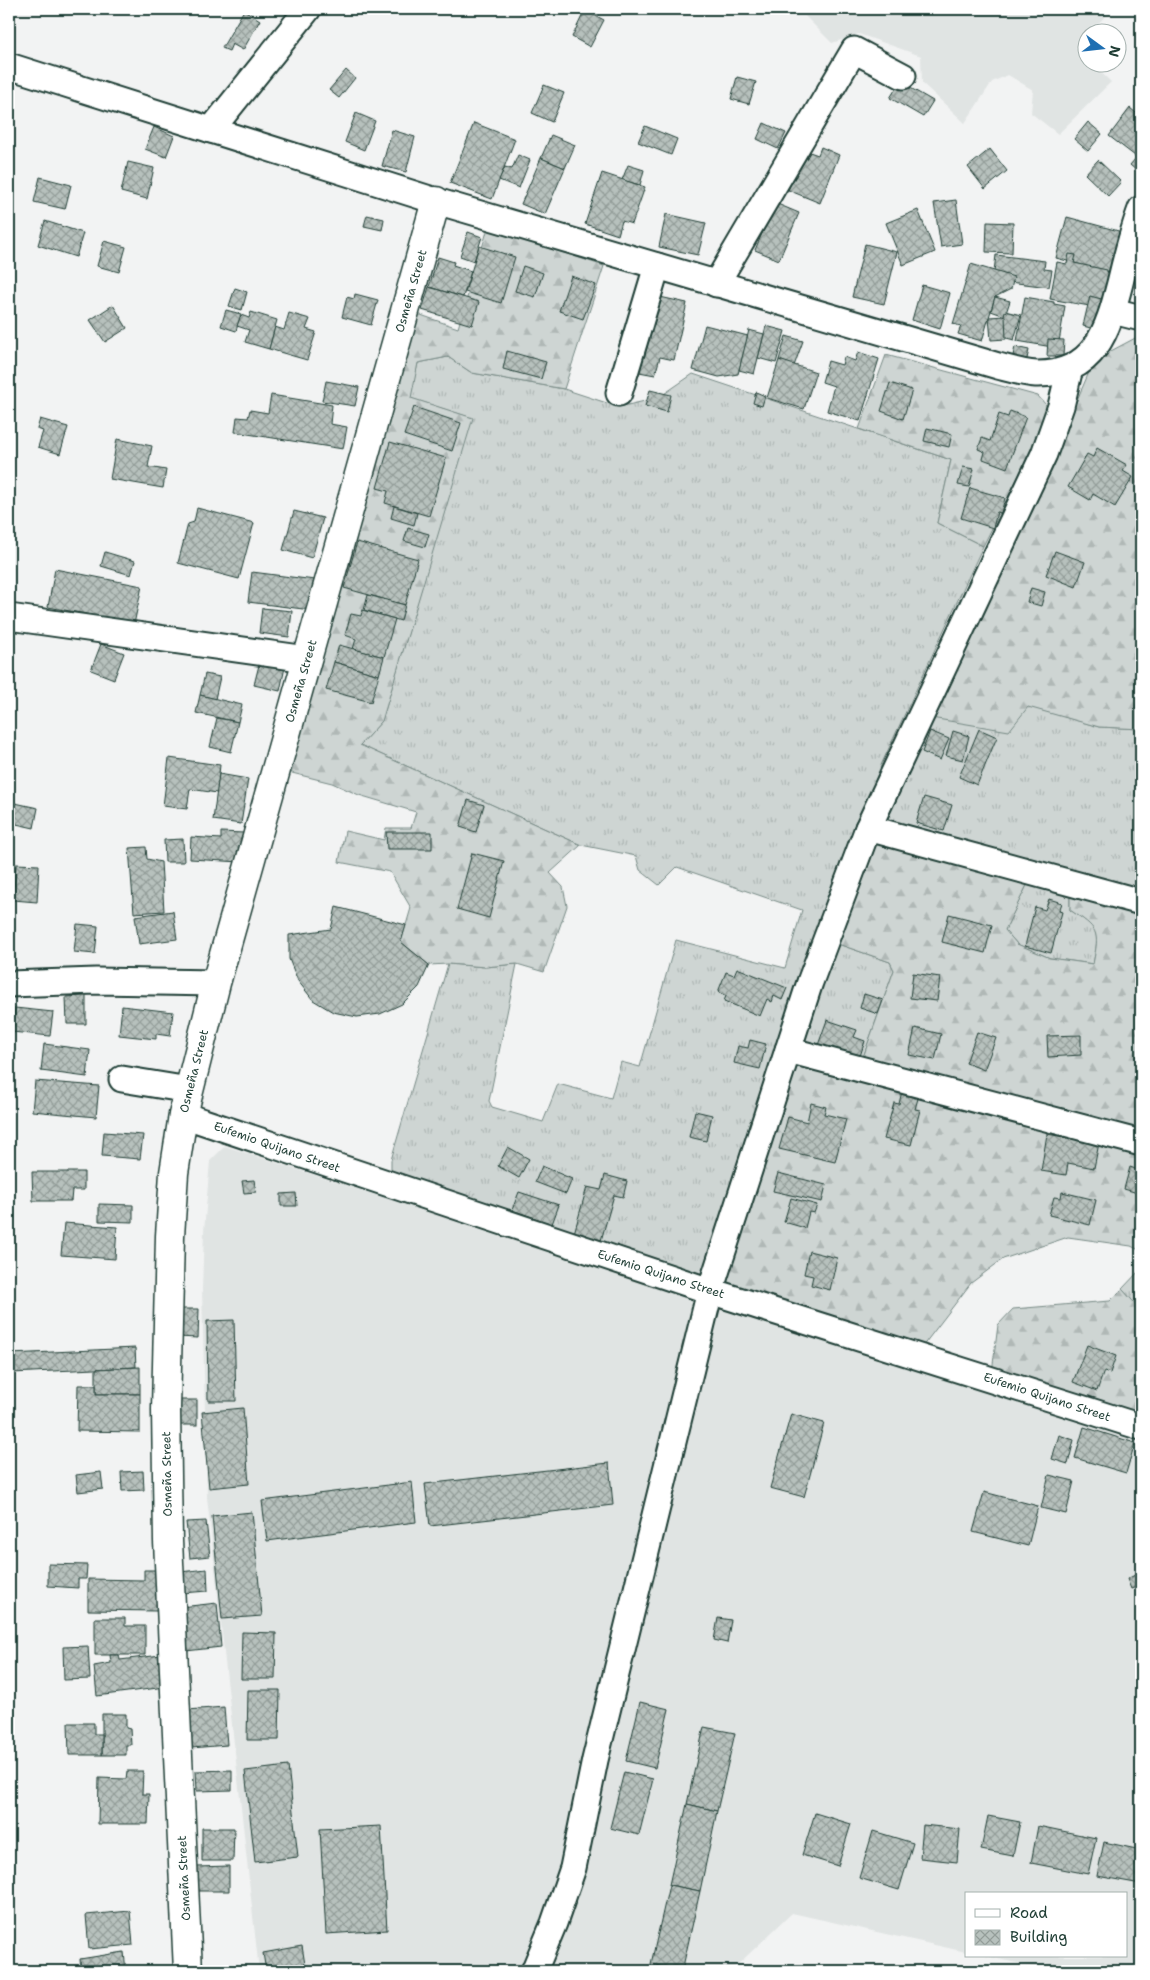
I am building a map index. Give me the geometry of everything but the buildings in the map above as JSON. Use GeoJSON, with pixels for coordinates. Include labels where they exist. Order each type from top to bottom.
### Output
{"type":"FeatureCollection","features":[{"type":"Feature","properties":{"kind":"main road","name":"Osmeña Street"},"geometry":{"type":"LineString","coordinates":[[188,1971],[169,1551],[166,1410],[170,1236],[174,1173],[186,1102],[216,983],[436,201]]}},
{"type":"Feature","properties":{"kind":"street"},"geometry":{"type":"LineString","coordinates":[[211,130],[308,9]]}},
{"type":"Feature","properties":{"kind":"street"},"geometry":{"type":"LineString","coordinates":[[716,284],[854,50],[903,76]]}},
{"type":"Feature","properties":{"kind":"street"},"geometry":{"type":"LineString","coordinates":[[9,66],[436,201],[998,366],[1035,374],[1070,368],[1083,361],[1100,340],[1113,310],[1136,243],[1141,210]]}},
{"type":"Feature","properties":{"kind":"street"},"geometry":{"type":"LineString","coordinates":[[619,393],[657,266]]}},
{"type":"Feature","properties":{"kind":"street"},"geometry":{"type":"LineString","coordinates":[[1113,310],[1141,318]]}},
{"type":"Feature","properties":{"kind":"street"},"geometry":{"type":"LineString","coordinates":[[534,1971],[554,1924],[572,1868],[595,1760],[710,1291],[810,982],[868,828],[1044,454],[1061,406],[1070,368]]}},
{"type":"Feature","properties":{"kind":"street"},"geometry":{"type":"LineString","coordinates":[[9,617],[307,659]]}},
{"type":"Feature","properties":{"kind":"street"},"geometry":{"type":"LineString","coordinates":[[868,828],[1141,902]]}},
{"type":"Feature","properties":{"kind":"street"},"geometry":{"type":"LineString","coordinates":[[9,984],[96,981],[216,983]]}},
{"type":"Feature","properties":{"kind":"street"},"geometry":{"type":"LineString","coordinates":[[788,1050],[1141,1143]]}},
{"type":"Feature","properties":{"kind":"street","name":"Eufemio Quijano Street"},"geometry":{"type":"LineString","coordinates":[[122,1079],[710,1291],[1141,1427]]}},
{"type":"Feature","properties":{"kind":"shaded area"},"geometry":{"type":"Polygon","coordinates":[[[798,9],[1112,9],[1100,22],[1078,22],[1078,46],[1076,48],[1078,50],[1078,72],[1100,72],[1111,82],[1058,134],[1031,113],[1033,90],[1008,75],[992,82],[965,123],[922,83],[921,56],[859,34],[832,43],[798,9]]]}},
{"type":"Feature","properties":{"kind":"shaded area"},"geometry":{"type":"Polygon","coordinates":[[[225,1146],[719,1306],[1141,1435],[1141,1971],[1052,1971],[994,1958],[1128,1958],[1128,1892],[965,1892],[965,1952],[792,1913],[731,1971],[259,1971],[207,1497],[202,1289],[204,1231],[210,1161],[225,1146]]]}},
{"type":"Feature","properties":{"kind":"green space"},"geometry":{"type":"Polygon","coordinates":[[[488,228],[604,266],[564,389],[472,373],[448,357],[418,363],[411,398],[473,418],[382,721],[360,745],[581,845],[550,873],[563,887],[567,906],[544,972],[517,964],[485,967],[448,964],[429,965],[401,942],[411,908],[390,872],[339,862],[345,831],[384,840],[386,828],[411,828],[416,812],[359,795],[332,783],[280,770],[415,313],[458,328],[488,228]]]}},
{"type":"Feature","properties":{"kind":"green space"},"geometry":{"type":"Polygon","coordinates":[[[1141,335],[1141,729],[1099,727],[1028,707],[1009,731],[925,717],[1058,444],[1093,363],[1141,335]]]}},
{"type":"Feature","properties":{"kind":"green space"},"geometry":{"type":"Polygon","coordinates":[[[886,355],[1038,396],[1046,405],[1046,422],[983,546],[937,523],[951,460],[859,429],[886,355]]]}},
{"type":"Feature","properties":{"kind":"green space"},"geometry":{"type":"Polygon","coordinates":[[[448,357],[472,373],[564,389],[619,407],[658,398],[693,374],[951,460],[937,523],[983,546],[882,763],[816,935],[704,1275],[686,1276],[391,1174],[391,1160],[448,964],[485,967],[517,964],[489,1101],[492,1107],[543,1122],[558,1084],[611,1098],[621,1062],[640,1067],[676,940],[785,968],[802,910],[677,867],[659,885],[640,870],[636,856],[581,845],[360,745],[382,721],[472,418],[410,398],[418,363],[448,357]]]}},
{"type":"Feature","properties":{"kind":"green space"},"geometry":{"type":"Polygon","coordinates":[[[1028,706],[1099,727],[1141,729],[1141,895],[881,825],[924,717],[1028,706]]]}},
{"type":"Feature","properties":{"kind":"green space"},"geometry":{"type":"Polygon","coordinates":[[[874,842],[1028,883],[1005,930],[1017,944],[1050,958],[1093,964],[1096,944],[1095,931],[1070,910],[1070,894],[1141,912],[1141,1135],[861,1063],[894,970],[890,962],[832,942],[874,842]]]}},
{"type":"Feature","properties":{"kind":"green space"},"geometry":{"type":"Polygon","coordinates":[[[1028,883],[1070,894],[1070,910],[1092,926],[1095,931],[1096,944],[1093,964],[1050,958],[1017,944],[1005,930],[1028,883]]]}},
{"type":"Feature","properties":{"kind":"green space"},"geometry":{"type":"Polygon","coordinates":[[[832,942],[890,962],[894,970],[861,1063],[798,1041],[832,942]]]}},
{"type":"Feature","properties":{"kind":"green space"},"geometry":{"type":"Polygon","coordinates":[[[796,1066],[1141,1148],[1141,1251],[1131,1246],[1068,1237],[1003,1259],[971,1283],[919,1351],[721,1290],[792,1069],[796,1066]]]}},
{"type":"Feature","properties":{"kind":"green space"},"geometry":{"type":"Polygon","coordinates":[[[1141,1269],[1141,1310],[1122,1289],[1141,1269]]]}},
{"type":"Feature","properties":{"kind":"green space"},"geometry":{"type":"Polygon","coordinates":[[[1122,1289],[1141,1310],[1141,1394],[1131,1415],[992,1372],[998,1325],[1013,1309],[1110,1301],[1122,1289]]]}}]}
